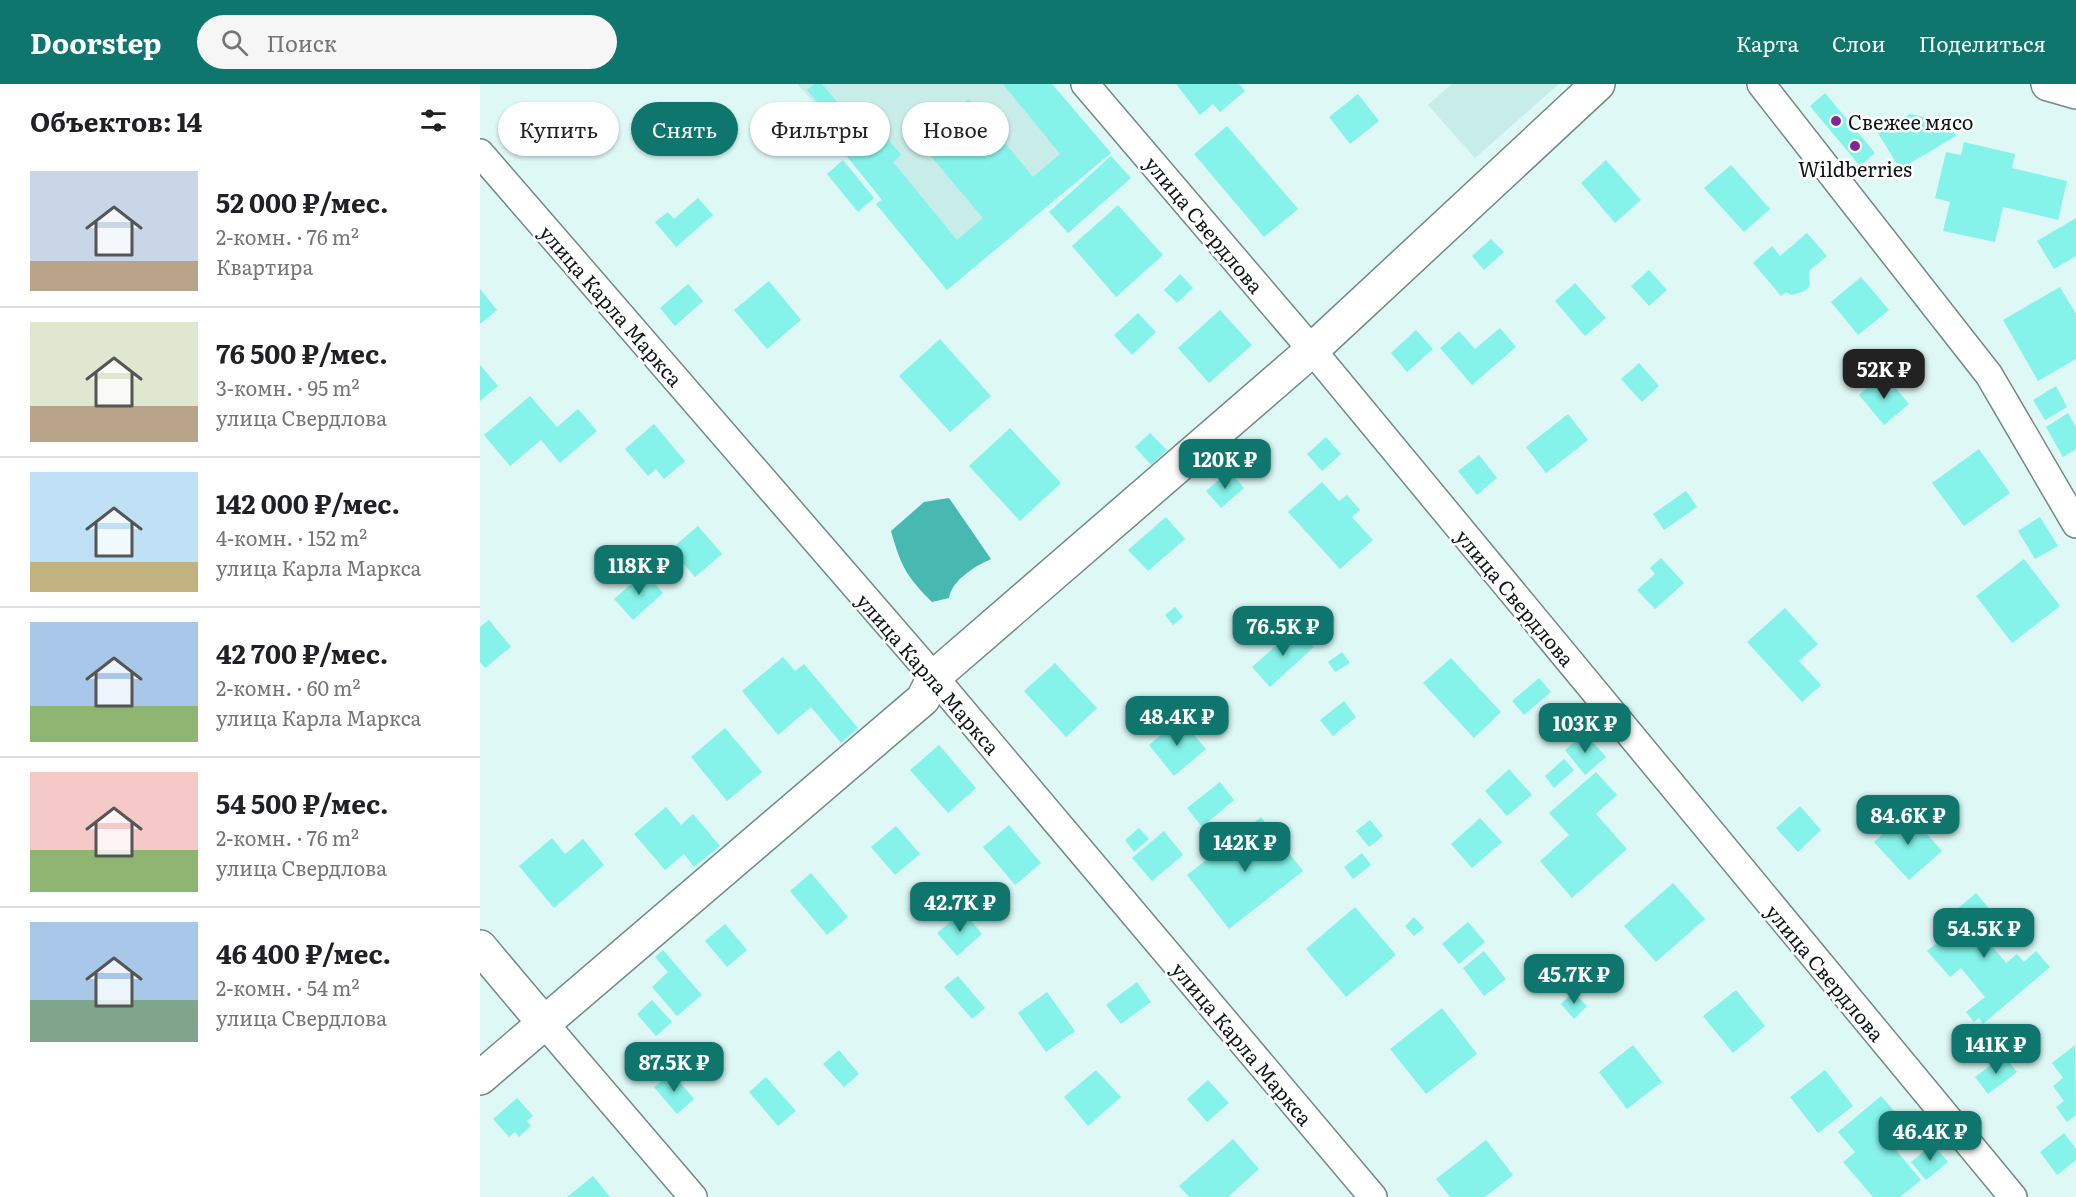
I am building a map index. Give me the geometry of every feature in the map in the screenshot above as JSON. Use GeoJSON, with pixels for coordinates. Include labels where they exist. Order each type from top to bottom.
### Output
{"type":"FeatureCollection","features":[{"type":"Feature","properties":{"kind":"street","name":"улица Свердлова"},"geometry":{"type":"LineString","coordinates":[[1085,84],[1312,350],[2013,1197]]}},
{"type":"Feature","properties":{"kind":"street"},"geometry":{"type":"LineString","coordinates":[[480,1078],[924,699],[934,677],[1312,350],[1598,84]]}},
{"type":"Feature","properties":{"kind":"street"},"geometry":{"type":"LineString","coordinates":[[1761,84],[1989,375],[2076,524]]}},
{"type":"Feature","properties":{"kind":"street"},"geometry":{"type":"LineString","coordinates":[[2048,84],[2076,92]]}},
{"type":"Feature","properties":{"kind":"street","name":"улица Карла Маркса"},"geometry":{"type":"LineString","coordinates":[[480,153],[934,677],[1373,1197]]}},
{"type":"Feature","properties":{"kind":"street"},"geometry":{"type":"LineString","coordinates":[[480,947],[693,1197]]}},
{"type":"Feature","properties":{"kind":"shaded area"},"geometry":{"type":"Polygon","coordinates":[[[797,84],[1052,84],[1111,153],[947,290],[876,204],[882,199],[847,156],[890,156],[890,102],[814,102],[797,84]]]}},
{"type":"Feature","properties":{"kind":"shaded area"},"geometry":{"type":"Polygon","coordinates":[[[1452,84],[1559,84],[1475,158],[1428,105],[1452,84]]]}},
{"type":"Feature","properties":{"kind":"water"},"geometry":{"type":"Polygon","coordinates":[[[949,498],[991,559],[959,580],[949,598],[932,602],[905,570],[891,531],[924,502],[949,498]]]}},
{"type":"Feature","properties":{"kind":"building"},"geometry":{"type":"Polygon","coordinates":[[[814,84],[822,84],[837,102],[817,102],[807,90],[814,84]]]}},
{"type":"Feature","properties":{"kind":"building"},"geometry":{"type":"Polygon","coordinates":[[[1003,84],[1052,84],[1111,153],[947,290],[876,204],[882,200],[847,156],[890,156],[890,142],[901,155],[893,162],[957,240],[983,218],[931,156],[1009,156],[1009,148],[1033,177],[1060,154],[1003,84]]]}},
{"type":"Feature","properties":{"kind":"building"},"geometry":{"type":"Polygon","coordinates":[[[1176,84],[1239,84],[1245,91],[1220,112],[1213,104],[1200,115],[1176,84]]]}},
{"type":"Feature","properties":{"kind":"building","name":"Свежее мясо"},"geometry":{"type":"Polygon","coordinates":[[[1825,93],[1875,153],[1860,166],[1810,106],[1825,93]]]}},
{"type":"Feature","properties":{"kind":"building"},"geometry":{"type":"Polygon","coordinates":[[[1358,94],[1379,121],[1350,144],[1329,117],[1358,94]]]}},
{"type":"Feature","properties":{"kind":"building"},"geometry":{"type":"Polygon","coordinates":[[[1910,114],[1948,123],[1956,136],[1900,169],[1878,133],[1910,114]]]}},
{"type":"Feature","properties":{"kind":"building"},"geometry":{"type":"Polygon","coordinates":[[[1227,126],[1298,209],[1264,237],[1194,154],[1227,126]]]}},
{"type":"Feature","properties":{"kind":"building"},"geometry":{"type":"Polygon","coordinates":[[[1964,142],[2015,154],[2012,168],[2067,181],[2058,220],[2003,207],[1995,242],[1943,231],[1950,202],[1935,198],[1946,152],[1961,155],[1964,142]]]}},
{"type":"Feature","properties":{"kind":"building"},"geometry":{"type":"Polygon","coordinates":[[[1111,156],[1131,178],[1068,233],[1049,212],[1111,156]]]}},
{"type":"Feature","properties":{"kind":"building"},"geometry":{"type":"Polygon","coordinates":[[[843,160],[874,198],[858,212],[827,174],[843,160]]]}},
{"type":"Feature","properties":{"kind":"building"},"geometry":{"type":"Polygon","coordinates":[[[1606,160],[1641,200],[1615,223],[1581,183],[1606,160]]]}},
{"type":"Feature","properties":{"kind":"building"},"geometry":{"type":"Polygon","coordinates":[[[1731,165],[1770,209],[1744,232],[1704,188],[1731,165]]]}},
{"type":"Feature","properties":{"kind":"building"},"geometry":{"type":"Polygon","coordinates":[[[698,198],[713,215],[676,247],[655,222],[668,212],[674,219],[698,198]]]}},
{"type":"Feature","properties":{"kind":"building"},"geometry":{"type":"Polygon","coordinates":[[[1118,205],[1163,255],[1116,297],[1072,246],[1118,205]]]}},
{"type":"Feature","properties":{"kind":"building"},"geometry":{"type":"Polygon","coordinates":[[[2076,218],[2076,256],[2054,269],[2037,241],[2076,218]]]}},
{"type":"Feature","properties":{"kind":"building"},"geometry":{"type":"Polygon","coordinates":[[[1807,233],[1827,256],[1809,271],[1810,285],[1805,291],[1792,295],[1786,292],[1781,296],[1753,263],[1772,246],[1780,256],[1807,233]]]}},
{"type":"Feature","properties":{"kind":"building"},"geometry":{"type":"Polygon","coordinates":[[[1491,239],[1504,252],[1484,270],[1472,256],[1491,239]]]}},
{"type":"Feature","properties":{"kind":"building"},"geometry":{"type":"Polygon","coordinates":[[[1649,270],[1667,290],[1649,306],[1631,286],[1649,270]]]}},
{"type":"Feature","properties":{"kind":"building"},"geometry":{"type":"Polygon","coordinates":[[[1180,274],[1193,288],[1177,303],[1164,290],[1180,274]]]}},
{"type":"Feature","properties":{"kind":"building"},"geometry":{"type":"Polygon","coordinates":[[[1861,277],[1889,310],[1858,335],[1831,302],[1861,277]]]}},
{"type":"Feature","properties":{"kind":"building"},"geometry":{"type":"Polygon","coordinates":[[[769,281],[801,320],[767,349],[734,310],[769,281]]]}},
{"type":"Feature","properties":{"kind":"building"},"geometry":{"type":"Polygon","coordinates":[[[1575,283],[1606,318],[1585,336],[1555,301],[1575,283]]]}},
{"type":"Feature","properties":{"kind":"building"},"geometry":{"type":"Polygon","coordinates":[[[688,284],[703,301],[675,326],[660,308],[688,284]]]}},
{"type":"Feature","properties":{"kind":"building"},"geometry":{"type":"Polygon","coordinates":[[[2060,287],[2076,314],[2076,359],[2038,381],[2003,320],[2060,287]]]}},
{"type":"Feature","properties":{"kind":"building"},"geometry":{"type":"Polygon","coordinates":[[[480,289],[497,310],[480,324],[480,289]]]}},
{"type":"Feature","properties":{"kind":"building"},"geometry":{"type":"Polygon","coordinates":[[[1220,310],[1252,345],[1209,383],[1178,348],[1220,310]]]}},
{"type":"Feature","properties":{"kind":"building"},"geometry":{"type":"Polygon","coordinates":[[[1138,313],[1156,332],[1132,355],[1114,335],[1138,313]]]}},
{"type":"Feature","properties":{"kind":"building"},"geometry":{"type":"Polygon","coordinates":[[[1500,328],[1516,347],[1472,385],[1440,348],[1459,331],[1475,349],[1500,328]]]}},
{"type":"Feature","properties":{"kind":"building"},"geometry":{"type":"Polygon","coordinates":[[[1416,330],[1433,349],[1407,372],[1391,353],[1416,330]]]}},
{"type":"Feature","properties":{"kind":"building"},"geometry":{"type":"Polygon","coordinates":[[[940,339],[991,396],[950,432],[899,376],[940,339]]]}},
{"type":"Feature","properties":{"kind":"building"},"geometry":{"type":"Polygon","coordinates":[[[1639,363],[1659,386],[1642,402],[1621,379],[1639,363]]]}},
{"type":"Feature","properties":{"kind":"building"},"geometry":{"type":"Polygon","coordinates":[[[480,365],[498,386],[480,401],[480,365]]]}},
{"type":"Feature","properties":{"kind":"building"},"geometry":{"type":"Polygon","coordinates":[[[1884,374],[1909,404],[1884,425],[1859,395],[1884,374]]]}},
{"type":"Feature","properties":{"kind":"building"},"geometry":{"type":"Polygon","coordinates":[[[2056,386],[2067,407],[2045,420],[2033,400],[2056,386]]]}},
{"type":"Feature","properties":{"kind":"building"},"geometry":{"type":"Polygon","coordinates":[[[530,396],[557,427],[578,409],[597,431],[560,463],[541,440],[510,466],[484,435],[530,396]]]}},
{"type":"Feature","properties":{"kind":"building"},"geometry":{"type":"Polygon","coordinates":[[[2068,413],[2076,427],[2076,449],[2063,457],[2046,427],[2068,413]]]}},
{"type":"Feature","properties":{"kind":"building"},"geometry":{"type":"Polygon","coordinates":[[[1568,414],[1588,440],[1546,473],[1526,447],[1568,414]]]}},
{"type":"Feature","properties":{"kind":"building"},"geometry":{"type":"Polygon","coordinates":[[[654,424],[685,461],[664,479],[656,469],[648,476],[625,449],[654,424]]]}},
{"type":"Feature","properties":{"kind":"building"},"geometry":{"type":"Polygon","coordinates":[[[1010,428],[1061,483],[1020,521],[969,466],[1010,428]]]}},
{"type":"Feature","properties":{"kind":"building"},"geometry":{"type":"Polygon","coordinates":[[[1150,433],[1167,450],[1151,465],[1135,447],[1150,433]]]}},
{"type":"Feature","properties":{"kind":"building"},"geometry":{"type":"Polygon","coordinates":[[[1326,437],[1341,454],[1322,471],[1307,454],[1326,437]]]}},
{"type":"Feature","properties":{"kind":"building"},"geometry":{"type":"Polygon","coordinates":[[[1979,449],[2010,493],[1964,526],[1932,483],[1979,449]]]}},
{"type":"Feature","properties":{"kind":"building"},"geometry":{"type":"Polygon","coordinates":[[[1479,455],[1497,478],[1477,495],[1458,471],[1479,455]]]}},
{"type":"Feature","properties":{"kind":"building"},"geometry":{"type":"Polygon","coordinates":[[[1229,471],[1244,488],[1221,508],[1206,491],[1229,471]]]}},
{"type":"Feature","properties":{"kind":"building"},"geometry":{"type":"Polygon","coordinates":[[[1322,482],[1339,501],[1347,495],[1360,510],[1352,517],[1373,540],[1340,569],[1288,512],[1322,482]]]}},
{"type":"Feature","properties":{"kind":"building"},"geometry":{"type":"Polygon","coordinates":[[[1686,491],[1697,507],[1664,530],[1653,514],[1686,491]]]}},
{"type":"Feature","properties":{"kind":"building"},"geometry":{"type":"Polygon","coordinates":[[[1166,517],[1185,539],[1148,571],[1128,550],[1166,517]]]}},
{"type":"Feature","properties":{"kind":"building"},"geometry":{"type":"Polygon","coordinates":[[[2040,517],[2058,546],[2035,559],[2018,531],[2040,517]]]}},
{"type":"Feature","properties":{"kind":"building"},"geometry":{"type":"Polygon","coordinates":[[[698,526],[722,554],[695,577],[671,549],[698,526]]]}},
{"type":"Feature","properties":{"kind":"building"},"geometry":{"type":"Polygon","coordinates":[[[1661,558],[1684,583],[1655,609],[1637,590],[1655,574],[1650,568],[1661,558]]]}},
{"type":"Feature","properties":{"kind":"building"},"geometry":{"type":"Polygon","coordinates":[[[2024,559],[2060,606],[2012,643],[1976,596],[2024,559]]]}},
{"type":"Feature","properties":{"kind":"building"},"geometry":{"type":"Polygon","coordinates":[[[645,572],[663,593],[633,620],[614,599],[645,572]]]}},
{"type":"Feature","properties":{"kind":"building"},"geometry":{"type":"Polygon","coordinates":[[[1175,607],[1183,617],[1173,625],[1165,615],[1175,607]]]}},
{"type":"Feature","properties":{"kind":"building"},"geometry":{"type":"Polygon","coordinates":[[[1785,608],[1818,644],[1799,661],[1821,685],[1802,702],[1747,642],[1785,608]]]}},
{"type":"Feature","properties":{"kind":"building"},"geometry":{"type":"Polygon","coordinates":[[[489,620],[511,647],[485,668],[480,662],[480,627],[489,620]]]}},
{"type":"Feature","properties":{"kind":"building"},"geometry":{"type":"Polygon","coordinates":[[[1297,627],[1314,647],[1270,687],[1252,667],[1297,627]]]}},
{"type":"Feature","properties":{"kind":"building"},"geometry":{"type":"Polygon","coordinates":[[[1342,652],[1350,663],[1335,672],[1328,662],[1342,652]]]}},
{"type":"Feature","properties":{"kind":"building"},"geometry":{"type":"Polygon","coordinates":[[[783,657],[795,671],[804,664],[858,728],[841,743],[811,707],[778,735],[742,691],[783,657]]]}},
{"type":"Feature","properties":{"kind":"building"},"geometry":{"type":"Polygon","coordinates":[[[1451,658],[1501,712],[1474,738],[1423,683],[1451,658]]]}},
{"type":"Feature","properties":{"kind":"building"},"geometry":{"type":"Polygon","coordinates":[[[1055,663],[1097,708],[1066,737],[1024,691],[1055,663]]]}},
{"type":"Feature","properties":{"kind":"building"},"geometry":{"type":"Polygon","coordinates":[[[1539,678],[1551,692],[1524,715],[1512,701],[1539,678]]]}},
{"type":"Feature","properties":{"kind":"building"},"geometry":{"type":"Polygon","coordinates":[[[1344,701],[1356,717],[1333,736],[1320,720],[1344,701]]]}},
{"type":"Feature","properties":{"kind":"building"},"geometry":{"type":"Polygon","coordinates":[[[1180,719],[1206,749],[1174,776],[1149,745],[1180,719]]]}},
{"type":"Feature","properties":{"kind":"building"},"geometry":{"type":"Polygon","coordinates":[[[725,728],[762,772],[727,801],[691,757],[725,728]]]}},
{"type":"Feature","properties":{"kind":"building"},"geometry":{"type":"Polygon","coordinates":[[[1585,733],[1606,757],[1585,775],[1565,750],[1585,733]]]}},
{"type":"Feature","properties":{"kind":"building"},"geometry":{"type":"Polygon","coordinates":[[[939,745],[976,788],[948,813],[910,770],[939,745]]]}},
{"type":"Feature","properties":{"kind":"building"},"geometry":{"type":"Polygon","coordinates":[[[1564,759],[1574,770],[1554,788],[1545,776],[1564,759]]]}},
{"type":"Feature","properties":{"kind":"building"},"geometry":{"type":"Polygon","coordinates":[[[1509,769],[1532,795],[1507,816],[1485,791],[1509,769]]]}},
{"type":"Feature","properties":{"kind":"building"},"geometry":{"type":"Polygon","coordinates":[[[1596,772],[1617,795],[1596,814],[1627,849],[1572,898],[1540,861],[1569,835],[1549,813],[1596,772]]]}},
{"type":"Feature","properties":{"kind":"building"},"geometry":{"type":"Polygon","coordinates":[[[1220,782],[1234,800],[1202,827],[1187,808],[1220,782]]]}},
{"type":"Feature","properties":{"kind":"building"},"geometry":{"type":"Polygon","coordinates":[[[1800,806],[1821,830],[1798,852],[1776,828],[1800,806]]]}},
{"type":"Feature","properties":{"kind":"building"},"geometry":{"type":"Polygon","coordinates":[[[666,807],[681,825],[693,814],[720,846],[694,867],[684,854],[665,870],[634,834],[666,807]]]}},
{"type":"Feature","properties":{"kind":"building"},"geometry":{"type":"Polygon","coordinates":[[[1907,812],[1942,851],[1909,880],[1874,842],[1907,812]]]}},
{"type":"Feature","properties":{"kind":"building"},"geometry":{"type":"Polygon","coordinates":[[[1261,817],[1303,871],[1229,929],[1187,875],[1261,817]]]}},
{"type":"Feature","properties":{"kind":"building"},"geometry":{"type":"Polygon","coordinates":[[[1480,818],[1502,842],[1472,868],[1451,844],[1480,818]]]}},
{"type":"Feature","properties":{"kind":"building"},"geometry":{"type":"Polygon","coordinates":[[[1370,820],[1383,836],[1369,847],[1356,831],[1370,820]]]}},
{"type":"Feature","properties":{"kind":"building"},"geometry":{"type":"Polygon","coordinates":[[[1009,825],[1041,863],[1015,885],[983,847],[1009,825]]]}},
{"type":"Feature","properties":{"kind":"building"},"geometry":{"type":"Polygon","coordinates":[[[896,826],[920,854],[895,875],[871,847],[896,826]]]}},
{"type":"Feature","properties":{"kind":"building"},"geometry":{"type":"Polygon","coordinates":[[[1139,828],[1149,839],[1134,852],[1125,840],[1139,828]]]}},
{"type":"Feature","properties":{"kind":"building"},"geometry":{"type":"Polygon","coordinates":[[[1164,831],[1183,855],[1152,881],[1132,858],[1164,831]]]}},
{"type":"Feature","properties":{"kind":"building"},"geometry":{"type":"Polygon","coordinates":[[[552,838],[565,854],[583,839],[604,865],[554,908],[519,866],[552,838]]]}},
{"type":"Feature","properties":{"kind":"building"},"geometry":{"type":"Polygon","coordinates":[[[1362,853],[1371,865],[1353,879],[1344,867],[1362,853]]]}},
{"type":"Feature","properties":{"kind":"building"},"geometry":{"type":"Polygon","coordinates":[[[811,873],[848,917],[827,935],[790,891],[811,873]]]}},
{"type":"Feature","properties":{"kind":"building"},"geometry":{"type":"Polygon","coordinates":[[[1673,883],[1705,919],[1656,962],[1624,926],[1673,883]]]}},
{"type":"Feature","properties":{"kind":"building"},"geometry":{"type":"Polygon","coordinates":[[[1976,893],[2004,926],[1987,940],[2006,963],[2017,954],[2024,962],[2036,951],[2050,967],[1983,1024],[1979,1018],[1974,1022],[1966,1012],[1985,997],[1961,968],[1950,977],[1927,951],[1951,931],[1943,921],[1976,893]]]}},
{"type":"Feature","properties":{"kind":"building"},"geometry":{"type":"Polygon","coordinates":[[[1355,907],[1396,955],[1346,997],[1306,949],[1355,907]]]}},
{"type":"Feature","properties":{"kind":"building"},"geometry":{"type":"Polygon","coordinates":[[[963,911],[982,934],[957,956],[937,933],[963,911]]]}},
{"type":"Feature","properties":{"kind":"building"},"geometry":{"type":"Polygon","coordinates":[[[1414,917],[1424,928],[1414,936],[1405,926],[1414,917]]]}},
{"type":"Feature","properties":{"kind":"building"},"geometry":{"type":"Polygon","coordinates":[[[1468,922],[1485,942],[1459,964],[1442,944],[1468,922]]]}},
{"type":"Feature","properties":{"kind":"building"},"geometry":{"type":"Polygon","coordinates":[[[725,924],[747,950],[727,967],[705,941],[725,924]]]}},
{"type":"Feature","properties":{"kind":"building"},"geometry":{"type":"Polygon","coordinates":[[[663,950],[702,995],[677,1016],[652,987],[668,972],[655,957],[663,950]]]}},
{"type":"Feature","properties":{"kind":"building"},"geometry":{"type":"Polygon","coordinates":[[[1484,951],[1506,979],[1484,996],[1463,968],[1484,951]]]}},
{"type":"Feature","properties":{"kind":"building"},"geometry":{"type":"Polygon","coordinates":[[[958,976],[985,1008],[972,1019],[944,987],[958,976]]]}},
{"type":"Feature","properties":{"kind":"building"},"geometry":{"type":"Polygon","coordinates":[[[1137,982],[1151,1002],[1121,1024],[1106,1005],[1137,982]]]}},
{"type":"Feature","properties":{"kind":"building"},"geometry":{"type":"Polygon","coordinates":[[[1736,990],[1765,1026],[1733,1053],[1703,1016],[1736,990]]]}},
{"type":"Feature","properties":{"kind":"building"},"geometry":{"type":"Polygon","coordinates":[[[1047,992],[1075,1031],[1046,1052],[1018,1013],[1047,992]]]}},
{"type":"Feature","properties":{"kind":"building"},"geometry":{"type":"Polygon","coordinates":[[[1573,992],[1587,1006],[1574,1019],[1561,1004],[1573,992]]]}},
{"type":"Feature","properties":{"kind":"building"},"geometry":{"type":"Polygon","coordinates":[[[652,1000],[672,1022],[656,1036],[637,1014],[652,1000]]]}},
{"type":"Feature","properties":{"kind":"building"},"geometry":{"type":"Polygon","coordinates":[[[1442,1008],[1477,1054],[1426,1094],[1390,1049],[1442,1008]]]}},
{"type":"Feature","properties":{"kind":"building"},"geometry":{"type":"Polygon","coordinates":[[[1633,1045],[1662,1082],[1627,1109],[1599,1072],[1633,1045]]]}},
{"type":"Feature","properties":{"kind":"building"},"geometry":{"type":"Polygon","coordinates":[[[2075,1045],[2076,1115],[2067,1122],[2056,1107],[2064,1101],[2053,1086],[2063,1078],[2052,1063],[2075,1045]]]}},
{"type":"Feature","properties":{"kind":"building"},"geometry":{"type":"Polygon","coordinates":[[[839,1050],[859,1074],[844,1087],[823,1064],[839,1050]]]}},
{"type":"Feature","properties":{"kind":"building"},"geometry":{"type":"Polygon","coordinates":[[[2004,1055],[2017,1072],[1988,1094],[1975,1077],[2004,1055]]]}},
{"type":"Feature","properties":{"kind":"building"},"geometry":{"type":"Polygon","coordinates":[[[1096,1070],[1121,1097],[1088,1126],[1064,1097],[1096,1070]]]}},
{"type":"Feature","properties":{"kind":"building"},"geometry":{"type":"Polygon","coordinates":[[[1825,1070],[1853,1106],[1818,1133],[1790,1097],[1825,1070]]]}},
{"type":"Feature","properties":{"kind":"building"},"geometry":{"type":"Polygon","coordinates":[[[672,1073],[694,1099],[677,1114],[654,1087],[672,1073]]]}},
{"type":"Feature","properties":{"kind":"building"},"geometry":{"type":"Polygon","coordinates":[[[766,1077],[796,1111],[778,1126],[749,1092],[766,1077]]]}},
{"type":"Feature","properties":{"kind":"building"},"geometry":{"type":"Polygon","coordinates":[[[1208,1080],[1229,1103],[1207,1122],[1187,1099],[1208,1080]]]}},
{"type":"Feature","properties":{"kind":"building"},"geometry":{"type":"Polygon","coordinates":[[[1881,1096],[1908,1127],[1890,1143],[1921,1180],[1900,1197],[1873,1197],[1843,1162],[1855,1152],[1838,1132],[1881,1096]]]}},
{"type":"Feature","properties":{"kind":"building"},"geometry":{"type":"Polygon","coordinates":[[[517,1098],[533,1116],[527,1121],[531,1126],[519,1137],[515,1132],[509,1137],[493,1119],[517,1098]]]}},
{"type":"Feature","properties":{"kind":"building"},"geometry":{"type":"Polygon","coordinates":[[[2064,1133],[2076,1149],[2076,1160],[2057,1175],[2040,1152],[2064,1133]]]}},
{"type":"Feature","properties":{"kind":"building"},"geometry":{"type":"Polygon","coordinates":[[[1233,1139],[1259,1169],[1228,1197],[1189,1197],[1179,1186],[1233,1139]]]}},
{"type":"Feature","properties":{"kind":"building"},"geometry":{"type":"Polygon","coordinates":[[[1486,1140],[1513,1175],[1485,1197],[1450,1197],[1436,1179],[1486,1140]]]}},
{"type":"Feature","properties":{"kind":"building"},"geometry":{"type":"Polygon","coordinates":[[[1933,1144],[1948,1162],[1926,1180],[1911,1162],[1933,1144]]]}},
{"type":"Feature","properties":{"kind":"building"},"geometry":{"type":"Polygon","coordinates":[[[593,1176],[610,1197],[567,1197],[593,1176]]]}},
{"type":"Feature","properties":{"kind":"place","name":"Свежее мясо"},"geometry":{"type":"Point","coordinates":[1836,121]}},
{"type":"Feature","properties":{"kind":"place","name":"Wildberries"},"geometry":{"type":"Point","coordinates":[1855,146]}}]}
